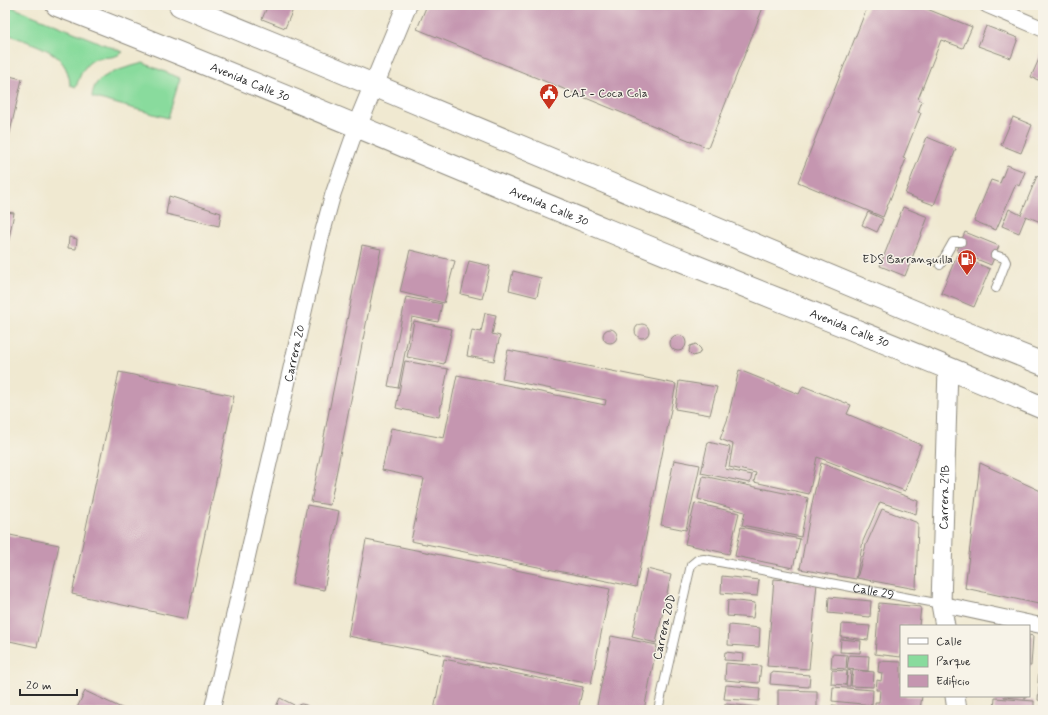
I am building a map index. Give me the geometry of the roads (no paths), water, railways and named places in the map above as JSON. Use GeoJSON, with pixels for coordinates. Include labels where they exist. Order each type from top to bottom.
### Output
{"type":"FeatureCollection","features":[{"type":"Feature","properties":{"kind":"highway","name":"Avenida Calle 30"},"geometry":{"type":"LineString","coordinates":[[57,5],[164,46],[606,230],[948,368],[1043,408]]}},
{"type":"Feature","properties":{"kind":"highway"},"geometry":{"type":"LineString","coordinates":[[180,5],[1043,364]]}},
{"type":"Feature","properties":{"kind":"street","name":"Carrera 20"},"geometry":{"type":"LineString","coordinates":[[212,710],[321,238],[333,194],[373,85],[407,5]]}},
{"type":"Feature","properties":{"kind":"street"},"geometry":{"type":"LineString","coordinates":[[987,5],[1043,29]]}},
{"type":"Feature","properties":{"kind":"street","name":"Carrera 21B"},"geometry":{"type":"LineString","coordinates":[[945,625],[941,604],[948,368]]}},
{"type":"Feature","properties":{"kind":"street","name":"Calle 29"},"geometry":{"type":"LineString","coordinates":[[941,604],[1043,626]]}},
{"type":"Feature","properties":{"kind":"street"},"geometry":{"type":"LineString","coordinates":[[955,697],[957,710]]}},
{"type":"Feature","properties":{"kind":"lane"},"geometry":{"type":"LineString","coordinates":[[940,265],[953,242],[961,242]]}},
{"type":"Feature","properties":{"kind":"lane"},"geometry":{"type":"LineString","coordinates":[[995,255],[1004,258],[1006,262],[996,288]]}},
{"type":"Feature","properties":{"kind":"lane","name":"Calle 29"},"geometry":{"type":"LineString","coordinates":[[704,559],[941,604]]}},
{"type":"Feature","properties":{"kind":"lane","name":"Carrera 20D"},"geometry":{"type":"LineString","coordinates":[[658,710],[691,565],[697,560],[704,559]]}},
{"type":"Feature","properties":{"kind":"place","name":"CAI - Coca Cola"},"geometry":{"type":"Point","coordinates":[549,110]}},
{"type":"Feature","properties":{"kind":"place","name":"EDS Barranquilla"},"geometry":{"type":"Point","coordinates":[967,276]}}]}
